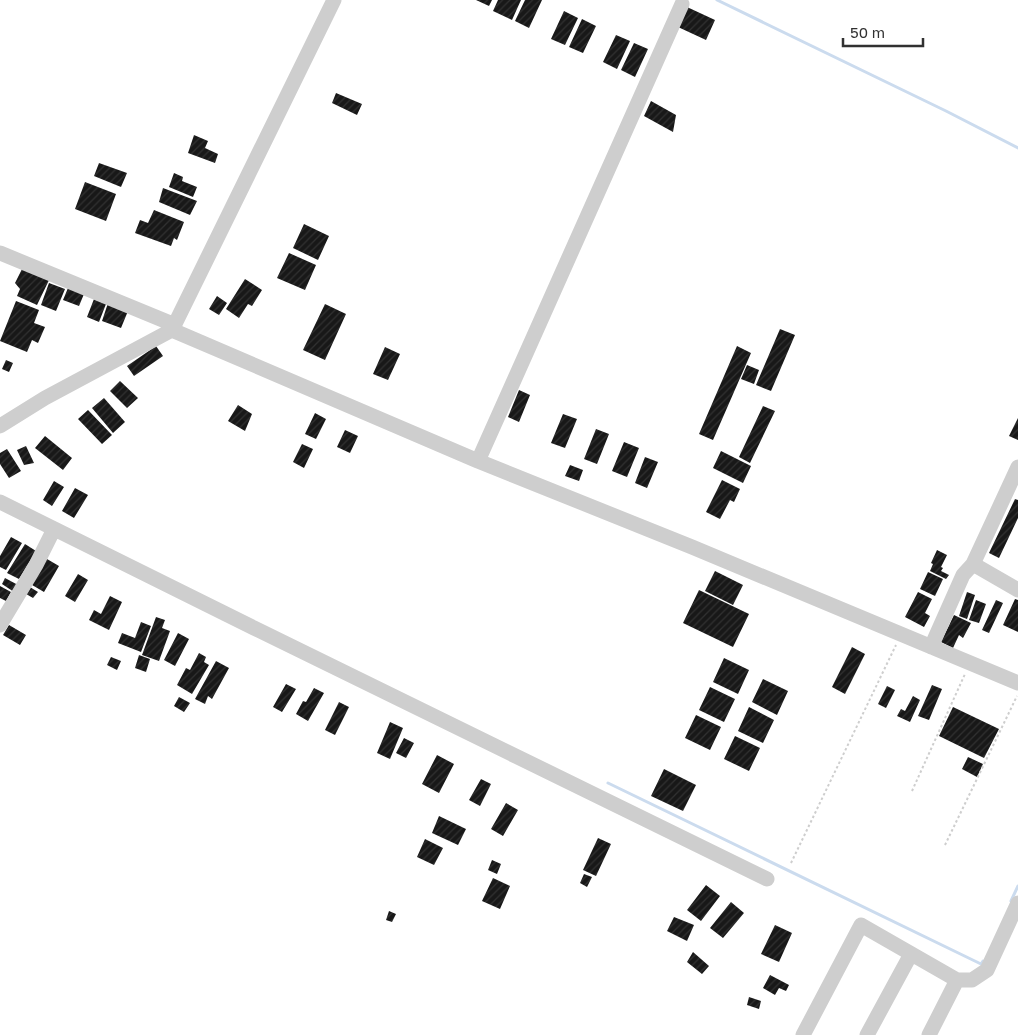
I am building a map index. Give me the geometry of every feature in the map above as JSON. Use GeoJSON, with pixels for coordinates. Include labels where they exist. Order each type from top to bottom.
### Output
{"type":"FeatureCollection","features":[{"type":"Feature","properties":{"kind":"street"},"geometry":{"type":"LineString","coordinates":[[0,426],[45,398],[173,328],[334,0]]}},
{"type":"Feature","properties":{"kind":"street"},"geometry":{"type":"LineString","coordinates":[[478,461],[682,4]]}},
{"type":"Feature","properties":{"kind":"street"},"geometry":{"type":"LineString","coordinates":[[0,253],[478,461],[692,546],[1018,682]]}},
{"type":"Feature","properties":{"kind":"street"},"geometry":{"type":"LineString","coordinates":[[931,647],[964,575],[973,564],[1018,467]]}},
{"type":"Feature","properties":{"kind":"street"},"geometry":{"type":"LineString","coordinates":[[0,502],[767,880]]}},
{"type":"Feature","properties":{"kind":"street"},"geometry":{"type":"LineString","coordinates":[[0,625],[36,565],[54,530]]}},
{"type":"Feature","properties":{"kind":"street"},"geometry":{"type":"LineString","coordinates":[[973,564],[1018,590]]}},
{"type":"Feature","properties":{"kind":"street"},"geometry":{"type":"LineString","coordinates":[[803,1035],[861,926],[957,980],[972,980],[987,970],[1018,903]]}},
{"type":"Feature","properties":{"kind":"street"},"geometry":{"type":"LineString","coordinates":[[867,1035],[911,954]]}},
{"type":"Feature","properties":{"kind":"street"},"geometry":{"type":"LineString","coordinates":[[929,1035],[957,980]]}},
{"type":"Feature","properties":{"kind":"path"},"geometry":{"type":"LineString","coordinates":[[791,864],[902,635]]}},
{"type":"Feature","properties":{"kind":"path"},"geometry":{"type":"LineString","coordinates":[[912,791],[970,663]]}},
{"type":"Feature","properties":{"kind":"path"},"geometry":{"type":"LineString","coordinates":[[945,845],[1018,694]]}},
{"type":"Feature","properties":{"kind":"building"},"geometry":{"type":"Polygon","coordinates":[[[476,0],[492,0],[489,6],[476,0]]]}},
{"type":"Feature","properties":{"kind":"building"},"geometry":{"type":"Polygon","coordinates":[[[498,0],[521,0],[512,20],[493,11],[498,0]]]}},
{"type":"Feature","properties":{"kind":"building"},"geometry":{"type":"Polygon","coordinates":[[[525,0],[542,0],[529,28],[515,21],[525,0]]]}},
{"type":"Feature","properties":{"kind":"building"},"geometry":{"type":"Polygon","coordinates":[[[687,7],[715,20],[706,40],[678,27],[687,7]]]}},
{"type":"Feature","properties":{"kind":"building"},"geometry":{"type":"Polygon","coordinates":[[[564,11],[578,18],[565,45],[551,39],[564,11]]]}},
{"type":"Feature","properties":{"kind":"building"},"geometry":{"type":"Polygon","coordinates":[[[582,19],[596,26],[583,53],[569,47],[582,19]]]}},
{"type":"Feature","properties":{"kind":"building"},"geometry":{"type":"Polygon","coordinates":[[[616,35],[630,41],[617,69],[603,62],[616,35]]]}},
{"type":"Feature","properties":{"kind":"building"},"geometry":{"type":"Polygon","coordinates":[[[634,43],[648,49],[635,77],[621,70],[634,43]]]}},
{"type":"Feature","properties":{"kind":"building"},"geometry":{"type":"Polygon","coordinates":[[[336,93],[362,104],[357,115],[332,103],[336,93]]]}},
{"type":"Feature","properties":{"kind":"building"},"geometry":{"type":"Polygon","coordinates":[[[651,101],[676,115],[673,132],[644,116],[651,101]]]}},
{"type":"Feature","properties":{"kind":"building"},"geometry":{"type":"Polygon","coordinates":[[[194,135],[208,141],[205,148],[218,154],[215,163],[188,153],[194,135]]]}},
{"type":"Feature","properties":{"kind":"building"},"geometry":{"type":"Polygon","coordinates":[[[99,163],[127,173],[121,187],[94,176],[99,163]]]}},
{"type":"Feature","properties":{"kind":"building"},"geometry":{"type":"Polygon","coordinates":[[[174,173],[183,177],[182,181],[197,187],[193,197],[169,187],[174,173]]]}},
{"type":"Feature","properties":{"kind":"building"},"geometry":{"type":"Polygon","coordinates":[[[85,182],[116,194],[106,221],[75,209],[85,182]]]}},
{"type":"Feature","properties":{"kind":"building"},"geometry":{"type":"Polygon","coordinates":[[[163,188],[197,201],[190,215],[159,202],[163,188]]]}},
{"type":"Feature","properties":{"kind":"building"},"geometry":{"type":"Polygon","coordinates":[[[154,210],[184,222],[177,240],[174,238],[171,246],[135,233],[140,220],[148,223],[154,210]]]}},
{"type":"Feature","properties":{"kind":"building"},"geometry":{"type":"Polygon","coordinates":[[[304,224],[329,236],[318,260],[293,248],[304,224]]]}},
{"type":"Feature","properties":{"kind":"building"},"geometry":{"type":"Polygon","coordinates":[[[289,253],[316,265],[305,290],[277,278],[289,253]]]}},
{"type":"Feature","properties":{"kind":"building"},"geometry":{"type":"Polygon","coordinates":[[[22,269],[51,276],[37,305],[17,296],[20,289],[15,283],[22,269]]]}},
{"type":"Feature","properties":{"kind":"building"},"geometry":{"type":"Polygon","coordinates":[[[245,279],[262,290],[252,306],[248,304],[239,318],[226,309],[245,279]]]}},
{"type":"Feature","properties":{"kind":"building"},"geometry":{"type":"Polygon","coordinates":[[[49,283],[65,289],[56,311],[41,305],[49,283]]]}},
{"type":"Feature","properties":{"kind":"building"},"geometry":{"type":"Polygon","coordinates":[[[68,288],[84,294],[79,306],[63,300],[68,288]]]}},
{"type":"Feature","properties":{"kind":"building"},"geometry":{"type":"Polygon","coordinates":[[[217,296],[227,303],[219,315],[209,309],[217,296]]]}},
{"type":"Feature","properties":{"kind":"building"},"geometry":{"type":"Polygon","coordinates":[[[94,299],[106,304],[99,322],[87,317],[94,299]]]}},
{"type":"Feature","properties":{"kind":"building"},"geometry":{"type":"Polygon","coordinates":[[[16,301],[39,310],[34,323],[45,327],[38,343],[32,340],[27,352],[0,341],[16,301]]]}},
{"type":"Feature","properties":{"kind":"building"},"geometry":{"type":"Polygon","coordinates":[[[108,303],[128,311],[121,328],[102,321],[108,303]]]}},
{"type":"Feature","properties":{"kind":"building"},"geometry":{"type":"Polygon","coordinates":[[[325,304],[346,314],[325,360],[303,350],[325,304]]]}},
{"type":"Feature","properties":{"kind":"building"},"geometry":{"type":"Polygon","coordinates":[[[780,329],[795,335],[771,391],[756,385],[780,329]]]}},
{"type":"Feature","properties":{"kind":"building"},"geometry":{"type":"Polygon","coordinates":[[[156,346],[163,356],[134,376],[127,366],[156,346]]]}},
{"type":"Feature","properties":{"kind":"building"},"geometry":{"type":"Polygon","coordinates":[[[737,346],[751,353],[713,440],[699,434],[737,346]]]}},
{"type":"Feature","properties":{"kind":"building"},"geometry":{"type":"Polygon","coordinates":[[[385,347],[400,354],[388,380],[373,374],[385,347]]]}},
{"type":"Feature","properties":{"kind":"building"},"geometry":{"type":"Polygon","coordinates":[[[6,360],[13,363],[9,372],[2,369],[6,360]]]}},
{"type":"Feature","properties":{"kind":"building"},"geometry":{"type":"Polygon","coordinates":[[[747,365],[759,370],[754,384],[741,379],[747,365]]]}},
{"type":"Feature","properties":{"kind":"building"},"geometry":{"type":"Polygon","coordinates":[[[120,381],[138,398],[127,408],[110,391],[120,381]]]}},
{"type":"Feature","properties":{"kind":"building"},"geometry":{"type":"Polygon","coordinates":[[[519,390],[530,395],[519,422],[508,417],[519,390]]]}},
{"type":"Feature","properties":{"kind":"building"},"geometry":{"type":"Polygon","coordinates":[[[104,398],[125,422],[113,433],[92,408],[104,398]]]}},
{"type":"Feature","properties":{"kind":"building"},"geometry":{"type":"Polygon","coordinates":[[[238,405],[252,414],[245,431],[228,421],[238,405]]]}},
{"type":"Feature","properties":{"kind":"building"},"geometry":{"type":"Polygon","coordinates":[[[763,406],[775,411],[750,463],[739,457],[763,406]]]}},
{"type":"Feature","properties":{"kind":"building"},"geometry":{"type":"Polygon","coordinates":[[[88,410],[112,435],[102,444],[78,419],[88,410]]]}},
{"type":"Feature","properties":{"kind":"building"},"geometry":{"type":"Polygon","coordinates":[[[315,413],[326,419],[316,439],[305,434],[315,413]]]}},
{"type":"Feature","properties":{"kind":"building"},"geometry":{"type":"Polygon","coordinates":[[[563,414],[577,419],[565,448],[551,443],[563,414]]]}},
{"type":"Feature","properties":{"kind":"building"},"geometry":{"type":"Polygon","coordinates":[[[1018,418],[1018,440],[1009,436],[1018,418]]]}},
{"type":"Feature","properties":{"kind":"building"},"geometry":{"type":"Polygon","coordinates":[[[596,429],[609,434],[597,464],[584,459],[596,429]]]}},
{"type":"Feature","properties":{"kind":"building"},"geometry":{"type":"Polygon","coordinates":[[[345,430],[358,436],[350,453],[337,447],[345,430]]]}},
{"type":"Feature","properties":{"kind":"building"},"geometry":{"type":"Polygon","coordinates":[[[45,436],[72,458],[63,470],[35,448],[45,436]]]}},
{"type":"Feature","properties":{"kind":"building"},"geometry":{"type":"Polygon","coordinates":[[[624,442],[639,448],[627,477],[612,471],[624,442]]]}},
{"type":"Feature","properties":{"kind":"building"},"geometry":{"type":"Polygon","coordinates":[[[302,444],[313,449],[304,468],[293,462],[302,444]]]}},
{"type":"Feature","properties":{"kind":"building"},"geometry":{"type":"Polygon","coordinates":[[[26,446],[34,463],[24,465],[17,450],[26,446]]]}},
{"type":"Feature","properties":{"kind":"building"},"geometry":{"type":"Polygon","coordinates":[[[7,449],[21,471],[9,478],[0,464],[0,453],[7,449]]]}},
{"type":"Feature","properties":{"kind":"building"},"geometry":{"type":"Polygon","coordinates":[[[721,451],[751,466],[743,483],[713,468],[721,451]]]}},
{"type":"Feature","properties":{"kind":"building"},"geometry":{"type":"Polygon","coordinates":[[[645,457],[658,462],[647,488],[635,483],[645,457]]]}},
{"type":"Feature","properties":{"kind":"building"},"geometry":{"type":"Polygon","coordinates":[[[570,465],[583,470],[579,481],[565,476],[570,465]]]}},
{"type":"Feature","properties":{"kind":"building"},"geometry":{"type":"Polygon","coordinates":[[[722,480],[740,489],[734,502],[730,500],[720,519],[706,512],[722,480]]]}},
{"type":"Feature","properties":{"kind":"building"},"geometry":{"type":"Polygon","coordinates":[[[54,481],[64,487],[52,506],[43,500],[54,481]]]}},
{"type":"Feature","properties":{"kind":"building"},"geometry":{"type":"Polygon","coordinates":[[[75,488],[88,495],[74,518],[62,511],[75,488]]]}},
{"type":"Feature","properties":{"kind":"building"},"geometry":{"type":"Polygon","coordinates":[[[1015,499],[1018,500],[1018,518],[999,558],[989,553],[1015,499]]]}},
{"type":"Feature","properties":{"kind":"building"},"geometry":{"type":"Polygon","coordinates":[[[11,537],[22,543],[6,570],[0,567],[0,556],[11,537]]]}},
{"type":"Feature","properties":{"kind":"building"},"geometry":{"type":"Polygon","coordinates":[[[25,544],[36,551],[19,579],[7,573],[25,544]]]}},
{"type":"Feature","properties":{"kind":"building"},"geometry":{"type":"Polygon","coordinates":[[[937,550],[947,555],[941,567],[943,568],[941,571],[949,575],[946,579],[930,571],[933,564],[931,563],[937,550]]]}},
{"type":"Feature","properties":{"kind":"building"},"geometry":{"type":"Polygon","coordinates":[[[47,559],[59,566],[44,592],[27,582],[47,559]]]}},
{"type":"Feature","properties":{"kind":"building"},"geometry":{"type":"Polygon","coordinates":[[[715,571],[743,585],[733,605],[705,591],[715,571]]]}},
{"type":"Feature","properties":{"kind":"building"},"geometry":{"type":"Polygon","coordinates":[[[928,572],[943,579],[935,596],[920,589],[928,572]]]}},
{"type":"Feature","properties":{"kind":"building"},"geometry":{"type":"Polygon","coordinates":[[[78,574],[88,580],[75,602],[65,596],[78,574]]]}},
{"type":"Feature","properties":{"kind":"building"},"geometry":{"type":"Polygon","coordinates":[[[5,578],[18,585],[14,592],[2,584],[5,578]]]}},
{"type":"Feature","properties":{"kind":"building"},"geometry":{"type":"Polygon","coordinates":[[[25,584],[38,592],[33,598],[21,591],[25,584]]]}},
{"type":"Feature","properties":{"kind":"building"},"geometry":{"type":"Polygon","coordinates":[[[0,586],[11,592],[6,601],[0,598],[0,586]]]}},
{"type":"Feature","properties":{"kind":"building"},"geometry":{"type":"Polygon","coordinates":[[[699,590],[749,614],[733,647],[683,623],[699,590]]]}},
{"type":"Feature","properties":{"kind":"building"},"geometry":{"type":"Polygon","coordinates":[[[918,592],[932,599],[925,613],[930,616],[924,627],[905,617],[918,592]]]}},
{"type":"Feature","properties":{"kind":"building"},"geometry":{"type":"Polygon","coordinates":[[[967,592],[975,595],[967,619],[959,616],[967,592]]]}},
{"type":"Feature","properties":{"kind":"building"},"geometry":{"type":"Polygon","coordinates":[[[110,596],[122,602],[109,630],[89,620],[94,610],[101,614],[110,596]]]}},
{"type":"Feature","properties":{"kind":"building"},"geometry":{"type":"Polygon","coordinates":[[[1015,599],[1018,600],[1018,632],[1003,625],[1015,599]]]}},
{"type":"Feature","properties":{"kind":"building"},"geometry":{"type":"Polygon","coordinates":[[[976,600],[986,604],[979,623],[969,620],[976,600]]]}},
{"type":"Feature","properties":{"kind":"building"},"geometry":{"type":"Polygon","coordinates":[[[996,600],[1003,603],[989,633],[982,630],[996,600]]]}},
{"type":"Feature","properties":{"kind":"building"},"geometry":{"type":"Polygon","coordinates":[[[954,615],[971,623],[963,638],[959,635],[953,648],[941,642],[954,615]]]}},
{"type":"Feature","properties":{"kind":"building"},"geometry":{"type":"Polygon","coordinates":[[[156,617],[165,620],[162,628],[170,631],[159,661],[142,655],[156,617]]]}},
{"type":"Feature","properties":{"kind":"building"},"geometry":{"type":"Polygon","coordinates":[[[141,622],[151,626],[141,652],[118,643],[122,633],[135,638],[141,622]]]}},
{"type":"Feature","properties":{"kind":"building"},"geometry":{"type":"Polygon","coordinates":[[[9,625],[26,635],[20,645],[3,635],[9,625]]]}},
{"type":"Feature","properties":{"kind":"building"},"geometry":{"type":"Polygon","coordinates":[[[178,633],[189,639],[175,666],[164,660],[178,633]]]}},
{"type":"Feature","properties":{"kind":"building"},"geometry":{"type":"Polygon","coordinates":[[[852,647],[865,654],[845,694],[832,687],[852,647]]]}},
{"type":"Feature","properties":{"kind":"building"},"geometry":{"type":"Polygon","coordinates":[[[199,653],[206,657],[204,662],[209,665],[192,694],[177,685],[186,668],[190,670],[199,653]]]}},
{"type":"Feature","properties":{"kind":"building"},"geometry":{"type":"Polygon","coordinates":[[[139,655],[150,659],[146,672],[135,668],[139,655]]]}},
{"type":"Feature","properties":{"kind":"building"},"geometry":{"type":"Polygon","coordinates":[[[111,657],[121,661],[117,670],[107,665],[111,657]]]}},
{"type":"Feature","properties":{"kind":"building"},"geometry":{"type":"Polygon","coordinates":[[[724,658],[749,670],[738,694],[713,682],[724,658]]]}},
{"type":"Feature","properties":{"kind":"building"},"geometry":{"type":"Polygon","coordinates":[[[216,661],[229,668],[212,699],[208,696],[205,704],[195,699],[216,661]]]}},
{"type":"Feature","properties":{"kind":"building"},"geometry":{"type":"Polygon","coordinates":[[[763,679],[788,691],[777,715],[752,702],[763,679]]]}},
{"type":"Feature","properties":{"kind":"building"},"geometry":{"type":"Polygon","coordinates":[[[286,684],[296,689],[282,712],[273,707],[286,684]]]}},
{"type":"Feature","properties":{"kind":"building"},"geometry":{"type":"Polygon","coordinates":[[[932,685],[942,689],[929,720],[918,716],[932,685]]]}},
{"type":"Feature","properties":{"kind":"building"},"geometry":{"type":"Polygon","coordinates":[[[887,686],[895,690],[886,708],[878,704],[887,686]]]}},
{"type":"Feature","properties":{"kind":"building"},"geometry":{"type":"Polygon","coordinates":[[[710,687],[735,699],[724,722],[699,710],[710,687]]]}},
{"type":"Feature","properties":{"kind":"building"},"geometry":{"type":"Polygon","coordinates":[[[314,688],[324,693],[308,721],[296,714],[303,701],[306,702],[314,688]]]}},
{"type":"Feature","properties":{"kind":"building"},"geometry":{"type":"Polygon","coordinates":[[[913,696],[920,700],[910,722],[897,716],[901,709],[905,711],[913,696]]]}},
{"type":"Feature","properties":{"kind":"building"},"geometry":{"type":"Polygon","coordinates":[[[179,697],[190,703],[184,712],[174,706],[179,697]]]}},
{"type":"Feature","properties":{"kind":"building"},"geometry":{"type":"Polygon","coordinates":[[[339,702],[349,707],[335,735],[325,730],[339,702]]]}},
{"type":"Feature","properties":{"kind":"building"},"geometry":{"type":"Polygon","coordinates":[[[749,707],[774,720],[763,743],[738,731],[749,707]]]}},
{"type":"Feature","properties":{"kind":"building"},"geometry":{"type":"Polygon","coordinates":[[[953,707],[999,729],[984,758],[939,736],[953,707]]]}},
{"type":"Feature","properties":{"kind":"building"},"geometry":{"type":"Polygon","coordinates":[[[696,715],[721,727],[710,750],[685,738],[696,715]]]}},
{"type":"Feature","properties":{"kind":"building"},"geometry":{"type":"Polygon","coordinates":[[[390,722],[403,728],[390,759],[377,753],[390,722]]]}},
{"type":"Feature","properties":{"kind":"building"},"geometry":{"type":"Polygon","coordinates":[[[735,736],[760,748],[749,771],[724,759],[735,736]]]}},
{"type":"Feature","properties":{"kind":"building"},"geometry":{"type":"Polygon","coordinates":[[[404,738],[414,743],[406,758],[396,753],[404,738]]]}},
{"type":"Feature","properties":{"kind":"building"},"geometry":{"type":"Polygon","coordinates":[[[437,755],[454,764],[439,793],[422,784],[437,755]]]}},
{"type":"Feature","properties":{"kind":"building"},"geometry":{"type":"Polygon","coordinates":[[[968,757],[983,764],[977,777],[962,769],[968,757]]]}},
{"type":"Feature","properties":{"kind":"building"},"geometry":{"type":"Polygon","coordinates":[[[664,769],[696,785],[683,811],[651,796],[664,769]]]}},
{"type":"Feature","properties":{"kind":"building"},"geometry":{"type":"Polygon","coordinates":[[[481,779],[491,784],[480,806],[469,800],[481,779]]]}},
{"type":"Feature","properties":{"kind":"building"},"geometry":{"type":"Polygon","coordinates":[[[506,803],[518,810],[503,836],[491,829],[506,803]]]}},
{"type":"Feature","properties":{"kind":"building"},"geometry":{"type":"Polygon","coordinates":[[[439,816],[466,829],[458,845],[432,833],[439,816]]]}},
{"type":"Feature","properties":{"kind":"building"},"geometry":{"type":"Polygon","coordinates":[[[598,838],[611,844],[596,876],[583,870],[598,838]]]}},
{"type":"Feature","properties":{"kind":"building"},"geometry":{"type":"Polygon","coordinates":[[[425,839],[443,848],[434,865],[417,857],[425,839]]]}},
{"type":"Feature","properties":{"kind":"building"},"geometry":{"type":"Polygon","coordinates":[[[492,860],[501,864],[497,874],[488,870],[492,860]]]}},
{"type":"Feature","properties":{"kind":"building"},"geometry":{"type":"Polygon","coordinates":[[[584,874],[592,877],[587,887],[580,883],[584,874]]]}},
{"type":"Feature","properties":{"kind":"building"},"geometry":{"type":"Polygon","coordinates":[[[493,878],[510,886],[500,909],[482,901],[493,878]]]}},
{"type":"Feature","properties":{"kind":"building"},"geometry":{"type":"Polygon","coordinates":[[[706,885],[720,896],[701,921],[687,910],[706,885]]]}},
{"type":"Feature","properties":{"kind":"building"},"geometry":{"type":"Polygon","coordinates":[[[731,902],[744,913],[723,938],[710,928],[731,902]]]}},
{"type":"Feature","properties":{"kind":"building"},"geometry":{"type":"Polygon","coordinates":[[[389,911],[396,914],[392,922],[386,920],[389,911]]]}},
{"type":"Feature","properties":{"kind":"building"},"geometry":{"type":"Polygon","coordinates":[[[674,917],[694,925],[687,941],[667,931],[674,917]]]}},
{"type":"Feature","properties":{"kind":"building"},"geometry":{"type":"Polygon","coordinates":[[[775,925],[792,933],[779,962],[761,954],[775,925]]]}},
{"type":"Feature","properties":{"kind":"building"},"geometry":{"type":"Polygon","coordinates":[[[693,952],[709,966],[702,974],[687,962],[693,952]]]}},
{"type":"Feature","properties":{"kind":"building"},"geometry":{"type":"Polygon","coordinates":[[[770,975],[789,985],[786,991],[779,988],[775,995],[763,988],[770,975]]]}},
{"type":"Feature","properties":{"kind":"building"},"geometry":{"type":"Polygon","coordinates":[[[749,997],[761,1001],[759,1009],[747,1005],[749,997]]]}},
{"type":"Feature","properties":{"kind":"waterway"},"geometry":{"type":"LineString","coordinates":[[717,0],[1018,148]]}},
{"type":"Feature","properties":{"kind":"waterway"},"geometry":{"type":"LineString","coordinates":[[608,783],[981,964],[983,961]]}},
{"type":"Feature","properties":{"kind":"waterway"},"geometry":{"type":"LineString","coordinates":[[1011,901],[1018,886]]}}]}
